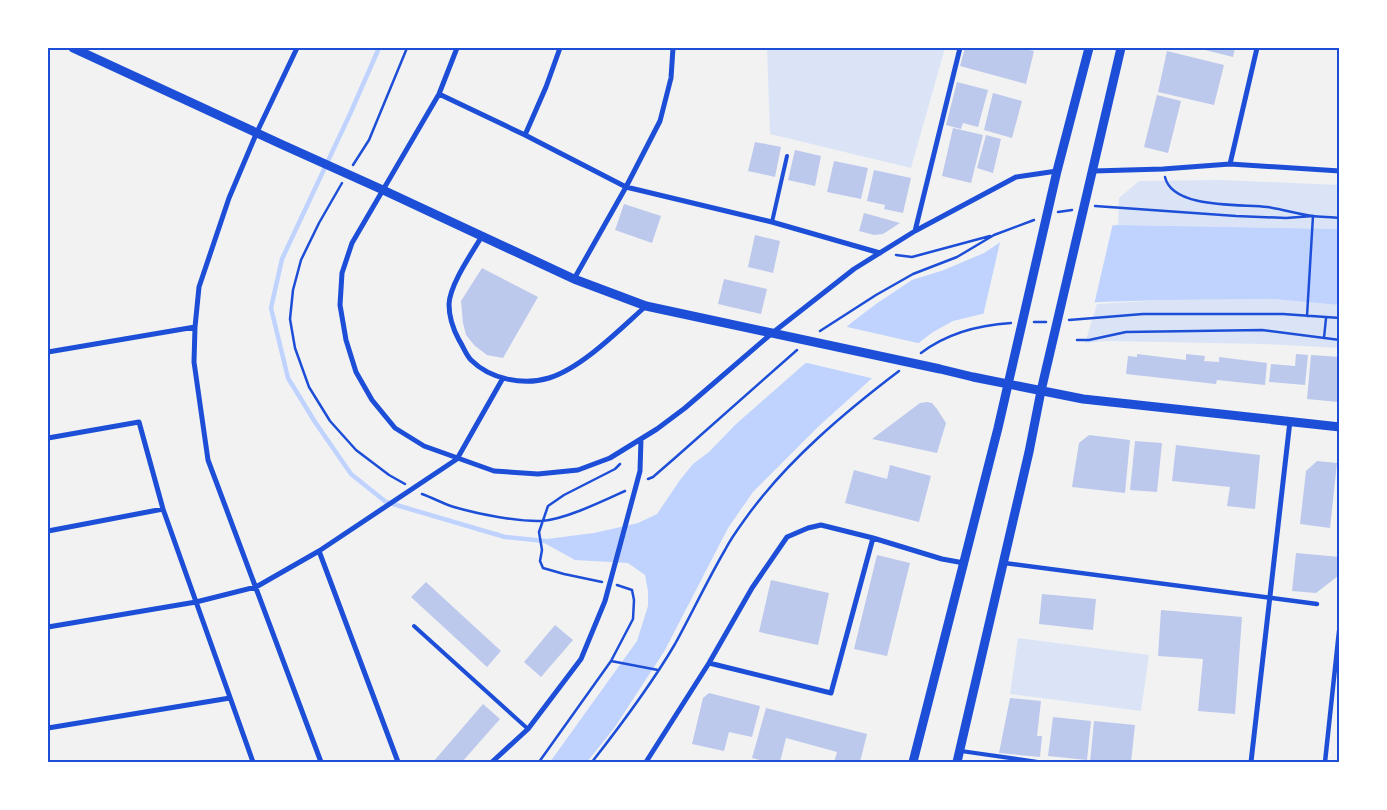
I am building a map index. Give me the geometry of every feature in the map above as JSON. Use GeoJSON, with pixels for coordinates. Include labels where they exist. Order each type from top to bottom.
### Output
{"type":"FeatureCollection","features":[{"type":"Feature","properties":{"kind":"street"},"geometry":{"type":"LineString","coordinates":[[73,48],[574,280],[646,306],[1009,385],[1083,399],[1340,427]]}},
{"type":"Feature","properties":{"kind":"street"},"geometry":{"type":"LineString","coordinates":[[297,48],[257,132],[229,198],[199,288],[194,362],[208,460],[321,762]]}},
{"type":"Feature","properties":{"kind":"street"},"geometry":{"type":"LineString","coordinates":[[457,48],[439,94],[352,242],[342,273],[340,305],[346,340],[356,372],[372,400],[395,428],[424,446],[494,471],[538,474],[578,470],[610,458],[657,429],[685,408],[771,334],[854,269],[915,231],[1016,177],[1057,171]]}},
{"type":"Feature","properties":{"kind":"street"},"geometry":{"type":"LineString","coordinates":[[525,135],[560,48]]}},
{"type":"Feature","properties":{"kind":"street"},"geometry":{"type":"LineString","coordinates":[[574,280],[660,121],[671,78],[674,48]]}},
{"type":"Feature","properties":{"kind":"street"},"geometry":{"type":"LineString","coordinates":[[915,231],[960,48]]}},
{"type":"Feature","properties":{"kind":"street"},"geometry":{"type":"LineString","coordinates":[[956,762],[1004,564],[1033,436],[1041,391],[1088,204],[1093,171],[1121,48]]}},
{"type":"Feature","properties":{"kind":"street"},"geometry":{"type":"LineString","coordinates":[[1230,164],[1257,48]]}},
{"type":"Feature","properties":{"kind":"street"},"geometry":{"type":"LineString","coordinates":[[913,762],[1009,385],[1017,342],[1052,209],[1057,171],[1086,49]]}},
{"type":"Feature","properties":{"kind":"street"},"geometry":{"type":"LineString","coordinates":[[439,94],[525,135],[626,187],[772,222],[880,253]]}},
{"type":"Feature","properties":{"kind":"street"},"geometry":{"type":"LineString","coordinates":[[1093,171],[1163,169],[1230,164],[1340,170]]}},
{"type":"Feature","properties":{"kind":"street"},"geometry":{"type":"LineString","coordinates":[[482,236],[454,286],[449,304],[453,328],[470,359],[489,373],[504,378],[533,381],[550,378],[592,353],[646,306]]}},
{"type":"Feature","properties":{"kind":"street"},"geometry":{"type":"LineString","coordinates":[[48,352],[195,327]]}},
{"type":"Feature","properties":{"kind":"street"},"geometry":{"type":"LineString","coordinates":[[48,627],[196,602],[256,588],[320,551],[457,459],[504,378]]}},
{"type":"Feature","properties":{"kind":"street"},"geometry":{"type":"LineString","coordinates":[[48,438],[139,422],[163,509],[253,762]]}},
{"type":"Feature","properties":{"kind":"street"},"geometry":{"type":"LineString","coordinates":[[1251,762],[1290,422]]}},
{"type":"Feature","properties":{"kind":"street"},"geometry":{"type":"LineString","coordinates":[[492,762],[528,729],[581,658],[605,601],[640,471],[641,439]]}},
{"type":"Feature","properties":{"kind":"street"},"geometry":{"type":"LineString","coordinates":[[48,531],[163,509]]}},
{"type":"Feature","properties":{"kind":"street"},"geometry":{"type":"LineString","coordinates":[[646,762],[710,663],[752,588],[787,537],[821,525],[873,538],[942,559],[964,563]]}},
{"type":"Feature","properties":{"kind":"street"},"geometry":{"type":"LineString","coordinates":[[710,663],[831,694],[873,538]]}},
{"type":"Feature","properties":{"kind":"street"},"geometry":{"type":"LineString","coordinates":[[320,551],[398,762]]}},
{"type":"Feature","properties":{"kind":"street"},"geometry":{"type":"LineString","coordinates":[[1004,564],[1317,604]]}},
{"type":"Feature","properties":{"kind":"street"},"geometry":{"type":"LineString","coordinates":[[1325,762],[1339,631]]}},
{"type":"Feature","properties":{"kind":"street"},"geometry":{"type":"LineString","coordinates":[[48,728],[230,698]]}},
{"type":"Feature","properties":{"kind":"lane"},"geometry":{"type":"LineString","coordinates":[[772,222],[787,156]]}},
{"type":"Feature","properties":{"kind":"lane"},"geometry":{"type":"LineString","coordinates":[[414,626],[528,729]]}},
{"type":"Feature","properties":{"kind":"lane"},"geometry":{"type":"LineString","coordinates":[[959,751],[1038,762]]}},
{"type":"Feature","properties":{"kind":"path"},"geometry":{"type":"LineString","coordinates":[[351,168],[369,140],[408,48]]}},
{"type":"Feature","properties":{"kind":"path"},"geometry":{"type":"LineString","coordinates":[[1163,169],[1166,183],[1188,198],[1211,204],[1267,207],[1313,216],[1340,218]]}},
{"type":"Feature","properties":{"kind":"path"},"geometry":{"type":"LineString","coordinates":[[346,176],[301,260],[290,319],[294,348],[309,387],[330,421],[356,450],[389,475],[411,488]]}},
{"type":"Feature","properties":{"kind":"path"},"geometry":{"type":"LineString","coordinates":[[1088,204],[1286,218],[1313,216]]}},
{"type":"Feature","properties":{"kind":"path"},"geometry":{"type":"LineString","coordinates":[[1052,209],[1073,210]]}},
{"type":"Feature","properties":{"kind":"path"},"geometry":{"type":"LineString","coordinates":[[1307,316],[1313,216]]}},
{"type":"Feature","properties":{"kind":"path"},"geometry":{"type":"LineString","coordinates":[[880,253],[912,256],[994,235],[1038,218]]}},
{"type":"Feature","properties":{"kind":"path"},"geometry":{"type":"LineString","coordinates":[[815,334],[913,274],[957,257],[994,235]]}},
{"type":"Feature","properties":{"kind":"path"},"geometry":{"type":"LineString","coordinates":[[1062,321],[1144,314],[1283,314],[1340,318]]}},
{"type":"Feature","properties":{"kind":"path"},"geometry":{"type":"LineString","coordinates":[[1324,338],[1326,318]]}},
{"type":"Feature","properties":{"kind":"path"},"geometry":{"type":"LineString","coordinates":[[1034,322],[1052,322]]}},
{"type":"Feature","properties":{"kind":"path"},"geometry":{"type":"LineString","coordinates":[[916,357],[931,345],[963,331],[996,324],[1015,323]]}},
{"type":"Feature","properties":{"kind":"path"},"geometry":{"type":"LineString","coordinates":[[1077,340],[1089,340],[1126,332],[1262,330],[1340,340]]}},
{"type":"Feature","properties":{"kind":"path"},"geometry":{"type":"LineString","coordinates":[[646,480],[653,477],[800,347]]}},
{"type":"Feature","properties":{"kind":"path"},"geometry":{"type":"LineString","coordinates":[[592,762],[618,728],[673,646],[696,606],[725,548],[749,514],[777,480],[824,433],[900,370]]}},
{"type":"Feature","properties":{"kind":"path"},"geometry":{"type":"LineString","coordinates":[[542,550],[539,532],[548,506],[564,495],[616,469],[621,463]]}},
{"type":"Feature","properties":{"kind":"path"},"geometry":{"type":"LineString","coordinates":[[418,492],[453,507],[492,515],[543,521],[572,514],[630,488]]}},
{"type":"Feature","properties":{"kind":"path"},"geometry":{"type":"LineString","coordinates":[[539,762],[611,661],[656,670]]}},
{"type":"Feature","properties":{"kind":"shaded area"},"geometry":{"type":"Polygon","coordinates":[[[767,48],[945,48],[911,168],[770,134],[767,48]]]}},
{"type":"Feature","properties":{"kind":"shaded area"},"geometry":{"type":"Polygon","coordinates":[[[1220,180],[1339,185],[1339,229],[1118,225],[1119,198],[1139,181],[1220,180]]]}},
{"type":"Feature","properties":{"kind":"shaded area"},"geometry":{"type":"Polygon","coordinates":[[[1273,299],[1339,305],[1339,348],[1265,344],[1105,341],[1085,343],[1097,304],[1165,300],[1273,299]]]}},
{"type":"Feature","properties":{"kind":"shaded area"},"geometry":{"type":"Polygon","coordinates":[[[1018,638],[1149,655],[1141,711],[1010,694],[1018,638]]]}},
{"type":"Feature","properties":{"kind":"water"},"geometry":{"type":"Polygon","coordinates":[[[1118,225],[1339,229],[1339,305],[1273,299],[1100,302],[986,313],[953,321],[933,332],[870,380],[819,426],[753,492],[728,528],[665,650],[615,727],[587,762],[550,762],[637,641],[648,606],[648,591],[645,575],[628,563],[575,560],[539,540],[594,533],[638,523],[657,514],[693,464],[709,452],[735,425],[851,323],[912,280],[944,270],[984,253],[1014,233],[1118,225]]]}},
{"type":"Feature","properties":{"kind":"pier"},"geometry":{"type":"Polygon","coordinates":[[[1113,223],[1094,305],[983,316],[1001,238],[1013,230],[1113,223]]]}},
{"type":"Feature","properties":{"kind":"pier"},"geometry":{"type":"Polygon","coordinates":[[[843,326],[922,344],[875,379],[803,362],[843,326]]]}},
{"type":"Feature","properties":{"kind":"building"},"geometry":{"type":"Polygon","coordinates":[[[965,48],[1019,48],[1034,51],[1026,84],[960,66],[965,48]]]}},
{"type":"Feature","properties":{"kind":"building"},"geometry":{"type":"Polygon","coordinates":[[[1197,48],[1235,48],[1233,57],[1197,48]]]}},
{"type":"Feature","properties":{"kind":"building"},"geometry":{"type":"Polygon","coordinates":[[[1167,51],[1224,65],[1214,105],[1158,92],[1167,51]]]}},
{"type":"Feature","properties":{"kind":"building"},"geometry":{"type":"Polygon","coordinates":[[[957,82],[988,90],[978,127],[963,123],[961,129],[946,125],[957,82]]]}},
{"type":"Feature","properties":{"kind":"building"},"geometry":{"type":"Polygon","coordinates":[[[993,93],[1022,101],[1012,138],[984,130],[993,93]]]}},
{"type":"Feature","properties":{"kind":"building"},"geometry":{"type":"Polygon","coordinates":[[[1157,95],[1181,101],[1168,153],[1144,147],[1157,95]]]}},
{"type":"Feature","properties":{"kind":"building"},"geometry":{"type":"Polygon","coordinates":[[[953,128],[983,135],[971,183],[942,176],[953,128]]]}},
{"type":"Feature","properties":{"kind":"building"},"geometry":{"type":"Polygon","coordinates":[[[986,135],[1001,139],[993,173],[977,168],[986,135]]]}},
{"type":"Feature","properties":{"kind":"building"},"geometry":{"type":"Polygon","coordinates":[[[755,142],[781,147],[775,177],[748,171],[755,142]]]}},
{"type":"Feature","properties":{"kind":"building"},"geometry":{"type":"Polygon","coordinates":[[[795,150],[821,156],[815,186],[788,180],[795,150]]]}},
{"type":"Feature","properties":{"kind":"building"},"geometry":{"type":"Polygon","coordinates":[[[834,161],[868,168],[861,199],[827,192],[834,161]]]}},
{"type":"Feature","properties":{"kind":"building"},"geometry":{"type":"Polygon","coordinates":[[[874,170],[911,178],[903,213],[884,209],[885,205],[867,201],[874,170]]]}},
{"type":"Feature","properties":{"kind":"building"},"geometry":{"type":"Polygon","coordinates":[[[624,204],[661,216],[652,243],[615,230],[624,204]]]}},
{"type":"Feature","properties":{"kind":"building"},"geometry":{"type":"Polygon","coordinates":[[[864,213],[900,223],[883,234],[874,235],[859,231],[864,213]]]}},
{"type":"Feature","properties":{"kind":"building"},"geometry":{"type":"Polygon","coordinates":[[[755,235],[780,241],[773,273],[748,267],[755,235]]]}},
{"type":"Feature","properties":{"kind":"building"},"geometry":{"type":"Polygon","coordinates":[[[482,268],[538,297],[503,358],[487,355],[475,346],[466,335],[463,323],[461,301],[482,268]]]}},
{"type":"Feature","properties":{"kind":"building"},"geometry":{"type":"Polygon","coordinates":[[[724,279],[767,289],[761,314],[718,304],[724,279]]]}},
{"type":"Feature","properties":{"kind":"building"},"geometry":{"type":"Polygon","coordinates":[[[1137,354],[1186,360],[1186,354],[1205,356],[1204,361],[1219,362],[1219,357],[1267,363],[1265,385],[1217,380],[1216,384],[1126,374],[1128,356],[1137,357],[1137,354]]]}},
{"type":"Feature","properties":{"kind":"building"},"geometry":{"type":"Polygon","coordinates":[[[1296,354],[1308,355],[1305,385],[1269,382],[1271,364],[1295,366],[1296,354]]]}},
{"type":"Feature","properties":{"kind":"building"},"geometry":{"type":"Polygon","coordinates":[[[1311,355],[1340,357],[1338,402],[1307,399],[1311,355]]]}},
{"type":"Feature","properties":{"kind":"building"},"geometry":{"type":"Polygon","coordinates":[[[920,403],[932,403],[946,423],[937,453],[872,439],[920,403]]]}},
{"type":"Feature","properties":{"kind":"building"},"geometry":{"type":"Polygon","coordinates":[[[1089,435],[1130,440],[1125,493],[1072,487],[1079,443],[1089,435]]]}},
{"type":"Feature","properties":{"kind":"building"},"geometry":{"type":"Polygon","coordinates":[[[1135,441],[1162,443],[1157,492],[1130,490],[1135,441]]]}},
{"type":"Feature","properties":{"kind":"building"},"geometry":{"type":"Polygon","coordinates":[[[1176,445],[1260,455],[1255,509],[1227,506],[1230,487],[1172,481],[1176,445]]]}},
{"type":"Feature","properties":{"kind":"building"},"geometry":{"type":"Polygon","coordinates":[[[1317,461],[1337,463],[1330,528],[1300,524],[1306,471],[1317,461]]]}},
{"type":"Feature","properties":{"kind":"building"},"geometry":{"type":"Polygon","coordinates":[[[890,465],[931,476],[919,522],[845,503],[854,470],[887,479],[890,465]]]}},
{"type":"Feature","properties":{"kind":"building"},"geometry":{"type":"Polygon","coordinates":[[[1296,553],[1340,557],[1338,576],[1316,593],[1292,591],[1296,553]]]}},
{"type":"Feature","properties":{"kind":"building"},"geometry":{"type":"Polygon","coordinates":[[[877,555],[910,563],[887,656],[854,649],[877,555]]]}},
{"type":"Feature","properties":{"kind":"building"},"geometry":{"type":"Polygon","coordinates":[[[771,580],[829,593],[818,645],[759,632],[771,580]]]}},
{"type":"Feature","properties":{"kind":"building"},"geometry":{"type":"Polygon","coordinates":[[[426,582],[501,651],[487,667],[411,597],[426,582]]]}},
{"type":"Feature","properties":{"kind":"building"},"geometry":{"type":"Polygon","coordinates":[[[1042,594],[1096,599],[1093,630],[1039,624],[1042,594]]]}},
{"type":"Feature","properties":{"kind":"building"},"geometry":{"type":"Polygon","coordinates":[[[1161,610],[1242,617],[1235,714],[1198,711],[1203,659],[1158,656],[1161,610]]]}},
{"type":"Feature","properties":{"kind":"building"},"geometry":{"type":"Polygon","coordinates":[[[555,625],[573,640],[541,677],[524,662],[555,625]]]}},
{"type":"Feature","properties":{"kind":"building"},"geometry":{"type":"Polygon","coordinates":[[[709,693],[760,706],[752,737],[729,732],[724,751],[692,744],[703,698],[709,693]]]}},
{"type":"Feature","properties":{"kind":"building"},"geometry":{"type":"Polygon","coordinates":[[[1010,698],[1041,701],[1037,736],[1042,736],[1040,757],[999,753],[1010,698]]]}},
{"type":"Feature","properties":{"kind":"building"},"geometry":{"type":"Polygon","coordinates":[[[483,704],[500,719],[462,762],[433,762],[483,704]]]}},
{"type":"Feature","properties":{"kind":"building"},"geometry":{"type":"Polygon","coordinates":[[[766,708],[867,734],[860,762],[834,762],[837,752],[786,738],[780,762],[768,762],[752,758],[766,708]]]}},
{"type":"Feature","properties":{"kind":"building"},"geometry":{"type":"Polygon","coordinates":[[[1053,717],[1091,721],[1087,760],[1048,756],[1053,717]]]}},
{"type":"Feature","properties":{"kind":"building"},"geometry":{"type":"Polygon","coordinates":[[[1094,721],[1135,725],[1131,762],[1090,762],[1094,721]]]}},
{"type":"Feature","properties":{"kind":"waterway"},"geometry":{"type":"LineString","coordinates":[[379,48],[282,259],[271,308],[288,378],[315,422],[351,474],[386,502],[505,537],[545,541]]}}]}
